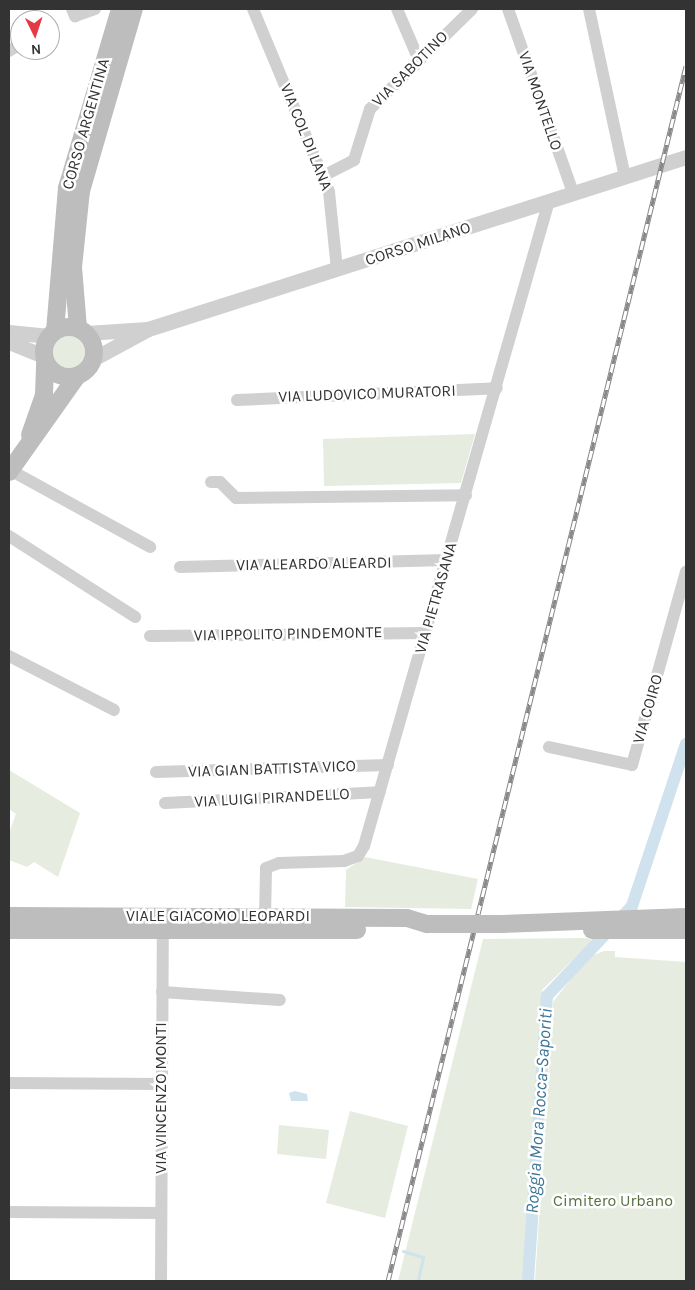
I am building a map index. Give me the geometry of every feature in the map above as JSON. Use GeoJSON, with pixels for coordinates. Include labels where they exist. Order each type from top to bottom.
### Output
{"type":"FeatureCollection","features":[{"type":"Feature","properties":{"kind":"main road","name":"CORSO ARGENTINA"},"geometry":{"type":"LineString","coordinates":[[45,358],[52,333],[67,188],[120,9]]}},
{"type":"Feature","properties":{"kind":"main road","name":"CORSO ARGENTINA"},"geometry":{"type":"LineString","coordinates":[[93,360],[93,345],[82,330],[73,267],[80,190],[134,9]]}},
{"type":"Feature","properties":{"kind":"main road"},"geometry":{"type":"LineString","coordinates":[[52,333],[82,330]]}},
{"type":"Feature","properties":{"kind":"main road"},"geometry":{"type":"LineString","coordinates":[[45,358],[58,374],[77,376]]}},
{"type":"Feature","properties":{"kind":"main road"},"geometry":{"type":"LineString","coordinates":[[26,446],[44,395],[45,358]]}},
{"type":"Feature","properties":{"kind":"main road"},"geometry":{"type":"LineString","coordinates":[[9,471],[77,376],[93,360]]}},
{"type":"Feature","properties":{"kind":"main road","name":"VIALE GIACOMO LEOPARDI"},"geometry":{"type":"LineString","coordinates":[[9,916],[405,930],[427,924],[530,924],[549,930],[598,924],[630,924],[686,930]]}},
{"type":"Feature","properties":{"kind":"main road","name":"VIALE GIACOMO LEOPARDI"},"geometry":{"type":"LineString","coordinates":[[9,930],[265,916],[407,918],[427,924]]}},
{"type":"Feature","properties":{"kind":"main road","name":"VIALE GIACOMO LEOPARDI"},"geometry":{"type":"LineString","coordinates":[[630,924],[686,917]]}},
{"type":"Feature","properties":{"kind":"street"},"geometry":{"type":"LineString","coordinates":[[72,9],[74,16],[95,9]]}},
{"type":"Feature","properties":{"kind":"street","name":"VIA COL DI LANA"},"geometry":{"type":"LineString","coordinates":[[253,9],[329,192],[337,270]]}},
{"type":"Feature","properties":{"kind":"street"},"geometry":{"type":"LineString","coordinates":[[397,9],[418,58]]}},
{"type":"Feature","properties":{"kind":"street","name":"VIA SABOTINO"},"geometry":{"type":"LineString","coordinates":[[323,176],[354,160],[370,109],[418,58],[472,9]]}},
{"type":"Feature","properties":{"kind":"street","name":"VIA MONTELLO"},"geometry":{"type":"LineString","coordinates":[[508,9],[573,193]]}},
{"type":"Feature","properties":{"kind":"street"},"geometry":{"type":"LineString","coordinates":[[589,9],[625,176]]}},
{"type":"Feature","properties":{"kind":"street","name":"CORSO MILANO"},"geometry":{"type":"LineString","coordinates":[[93,360],[148,329],[686,157]]}},
{"type":"Feature","properties":{"kind":"street","name":"VIA PIETRASANA"},"geometry":{"type":"LineString","coordinates":[[265,916],[266,868],[279,863],[344,861],[358,856],[388,765],[549,201]]}},
{"type":"Feature","properties":{"kind":"street","name":"CORSO MILANO"},"geometry":{"type":"LineString","coordinates":[[82,330],[148,329]]}},
{"type":"Feature","properties":{"kind":"street"},"geometry":{"type":"LineString","coordinates":[[9,332],[52,333]]}},
{"type":"Feature","properties":{"kind":"street"},"geometry":{"type":"LineString","coordinates":[[9,342],[45,358]]}},
{"type":"Feature","properties":{"kind":"street","name":"VIA LUDOVICO MURATORI"},"geometry":{"type":"LineString","coordinates":[[237,400],[497,388]]}},
{"type":"Feature","properties":{"kind":"street"},"geometry":{"type":"LineString","coordinates":[[9,471],[150,547]]}},
{"type":"Feature","properties":{"kind":"street"},"geometry":{"type":"LineString","coordinates":[[211,482],[220,482],[236,498],[466,496]]}},
{"type":"Feature","properties":{"kind":"street"},"geometry":{"type":"LineString","coordinates":[[9,536],[134,617]]}},
{"type":"Feature","properties":{"kind":"street","name":"VIA ALEARDO ALEARDI"},"geometry":{"type":"LineString","coordinates":[[180,567],[447,560]]}},
{"type":"Feature","properties":{"kind":"street","name":"VIA COIRO"},"geometry":{"type":"LineString","coordinates":[[549,746],[632,764],[686,571]]}},
{"type":"Feature","properties":{"kind":"street","name":"VIA IPPOLITO PINDEMONTE"},"geometry":{"type":"LineString","coordinates":[[150,636],[426,633]]}},
{"type":"Feature","properties":{"kind":"street"},"geometry":{"type":"LineString","coordinates":[[9,656],[114,710]]}},
{"type":"Feature","properties":{"kind":"street","name":"VIA GIAN BATTISTA VICO"},"geometry":{"type":"LineString","coordinates":[[156,772],[388,765]]}},
{"type":"Feature","properties":{"kind":"street","name":"VIA LUIGI PIRANDELLO"},"geometry":{"type":"LineString","coordinates":[[165,804],[380,792]]}},
{"type":"Feature","properties":{"kind":"street","name":"VIA VINCENZO MONTI"},"geometry":{"type":"LineString","coordinates":[[161,1281],[163,922]]}},
{"type":"Feature","properties":{"kind":"street"},"geometry":{"type":"LineString","coordinates":[[162,992],[280,1000]]}},
{"type":"Feature","properties":{"kind":"street"},"geometry":{"type":"LineString","coordinates":[[9,1084],[162,1084]]}},
{"type":"Feature","properties":{"kind":"street"},"geometry":{"type":"LineString","coordinates":[[9,1212],[161,1213]]}},
{"type":"Feature","properties":{"kind":"green space"},"geometry":{"type":"Polygon","coordinates":[[[69,336],[75,337],[80,341],[84,346],[84,358],[80,363],[75,367],[69,368],[63,367],[58,363],[54,358],[53,352],[54,346],[58,341],[63,337],[69,336]]]}},
{"type":"Feature","properties":{"kind":"green space"},"geometry":{"type":"Polygon","coordinates":[[[475,434],[461,483],[324,486],[323,439],[475,434]]]}},
{"type":"Feature","properties":{"kind":"green space"},"geometry":{"type":"Polygon","coordinates":[[[9,770],[80,813],[58,877],[34,862],[27,867],[9,860],[9,833],[16,814],[9,809],[9,770]]]}},
{"type":"Feature","properties":{"kind":"green space"},"geometry":{"type":"Polygon","coordinates":[[[365,857],[478,879],[471,909],[345,907],[346,870],[365,857]]]}},
{"type":"Feature","properties":{"kind":"green space"},"geometry":{"type":"Polygon","coordinates":[[[586,938],[593,940],[542,990],[525,1281],[398,1281],[483,939],[586,938]]]}},
{"type":"Feature","properties":{"kind":"green space","name":"Cimitero Urbano"},"geometry":{"type":"Polygon","coordinates":[[[604,951],[615,951],[615,957],[686,962],[686,1281],[535,1281],[553,1002],[588,957],[604,951]]]}},
{"type":"Feature","properties":{"kind":"green space"},"geometry":{"type":"Polygon","coordinates":[[[350,1111],[408,1126],[385,1218],[326,1203],[350,1111]]]}},
{"type":"Feature","properties":{"kind":"green space"},"geometry":{"type":"Polygon","coordinates":[[[279,1125],[329,1130],[326,1159],[277,1154],[279,1125]]]}},
{"type":"Feature","properties":{"kind":"water"},"geometry":{"type":"Polygon","coordinates":[[[295,1091],[307,1094],[308,1101],[291,1101],[289,1093],[295,1091]]]}},
{"type":"Feature","properties":{"kind":"waterway","name":"Roggia Mora Rocca-Saporiti"},"geometry":{"type":"LineString","coordinates":[[528,1281],[547,996],[632,906],[686,744]]}},
{"type":"Feature","properties":{"kind":"waterway"},"geometry":{"type":"LineString","coordinates":[[403,1251],[423,1257],[418,1281]]}},
{"type":"Feature","properties":{"kind":"railway"},"geometry":{"type":"LineString","coordinates":[[388,1281],[686,66]]}}]}
